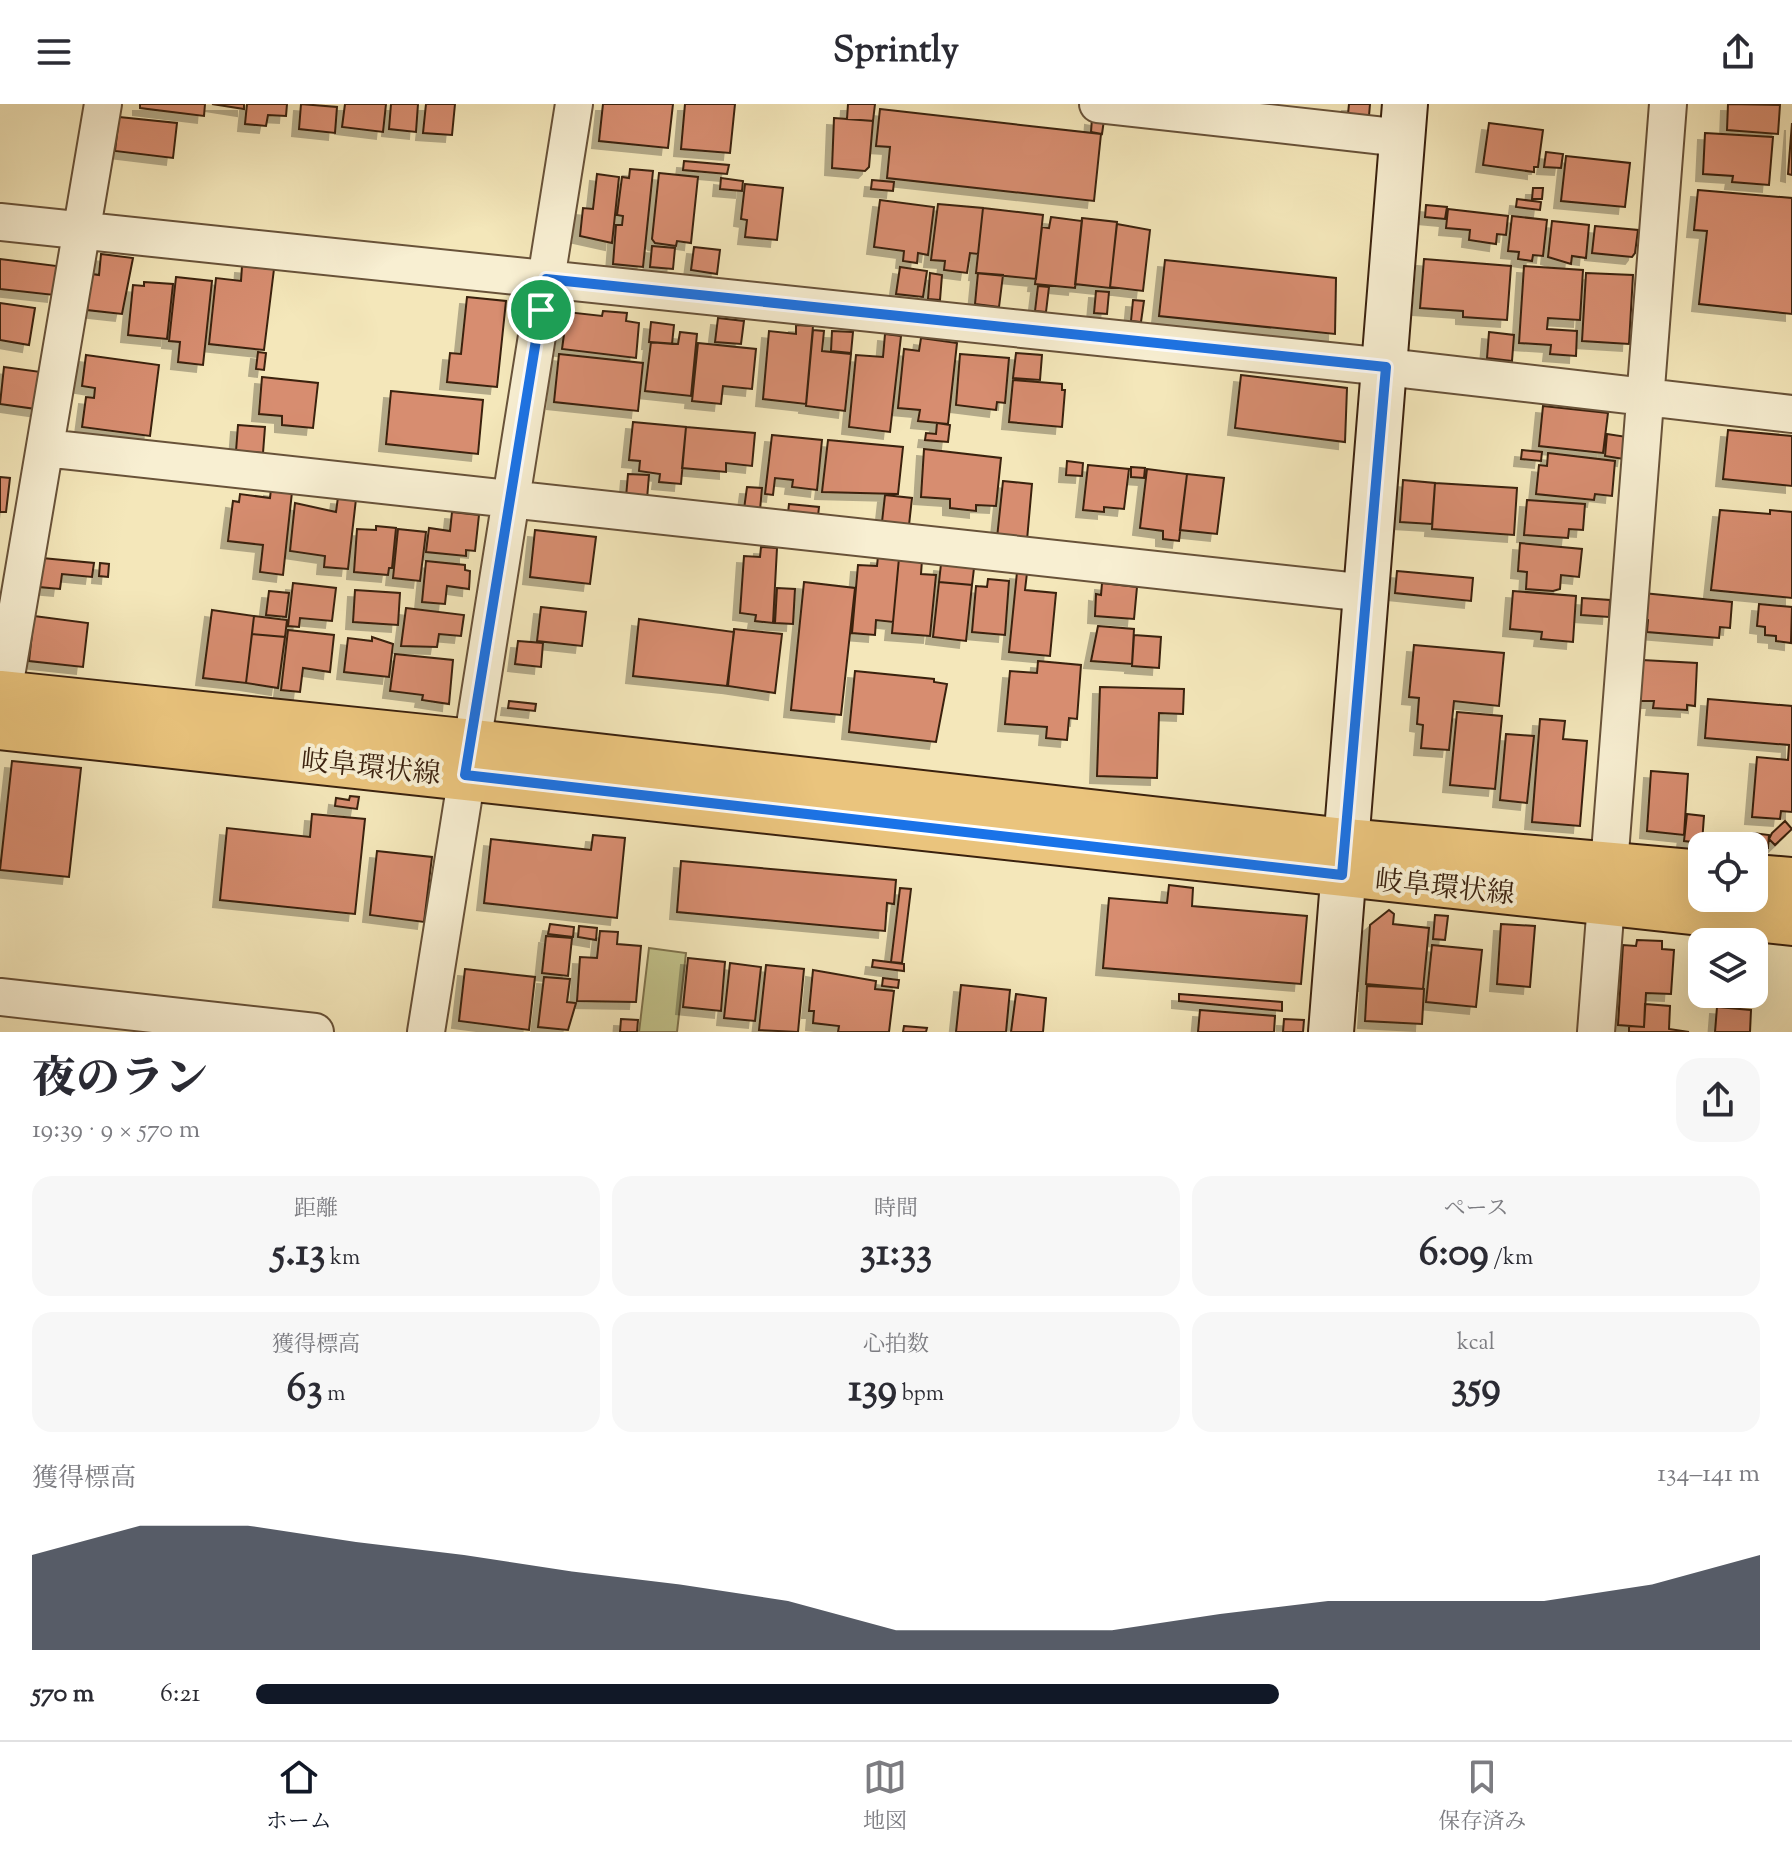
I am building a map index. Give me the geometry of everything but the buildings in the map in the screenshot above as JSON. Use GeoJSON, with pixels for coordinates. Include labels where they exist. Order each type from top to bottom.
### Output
{"type":"FeatureCollection","features":[{"type":"Feature","properties":{"kind":"main road","name":"岐阜環状線"},"geometry":{"type":"LineString","coordinates":[[1,705],[1343,858],[1608,885],[1792,923]]}},
{"type":"Feature","properties":{"kind":"main road","name":"岐阜環状線"},"geometry":{"type":"LineString","coordinates":[[1608,885],[1688,875]]}},
{"type":"Feature","properties":{"kind":"main road"},"geometry":{"type":"LineString","coordinates":[[1768,878],[1792,880]]}},
{"type":"Feature","properties":{"kind":"street"},"geometry":{"type":"LineString","coordinates":[[1,705],[103,104]]}},
{"type":"Feature","properties":{"kind":"street"},"geometry":{"type":"LineString","coordinates":[[426,1032],[574,104]]}},
{"type":"Feature","properties":{"kind":"street"},"geometry":{"type":"LineString","coordinates":[[1098,104],[1404,121],[1331,1032]]}},
{"type":"Feature","properties":{"kind":"street"},"geometry":{"type":"LineString","coordinates":[[1596,1032],[1668,104]]}},
{"type":"Feature","properties":{"kind":"street"},"geometry":{"type":"LineString","coordinates":[[0,222],[1386,367],[1792,414]]}},
{"type":"Feature","properties":{"kind":"street"},"geometry":{"type":"LineString","coordinates":[[45,448],[1367,593]]}},
{"type":"Feature","properties":{"kind":"street"},"geometry":{"type":"LineString","coordinates":[[0,997],[315,1032]]}},
{"type":"Feature","properties":{"kind":"green space"},"geometry":{"type":"Polygon","coordinates":[[[649,948],[686,953],[677,1032],[639,1032],[649,948]]]}},
{"type":"Feature","properties":{"kind":"route"},"geometry":{"type":"LineString","coordinates":[[546,279],[1386,367],[1342,875],[465,775],[473,742],[541,310],[546,279]]}}]}
